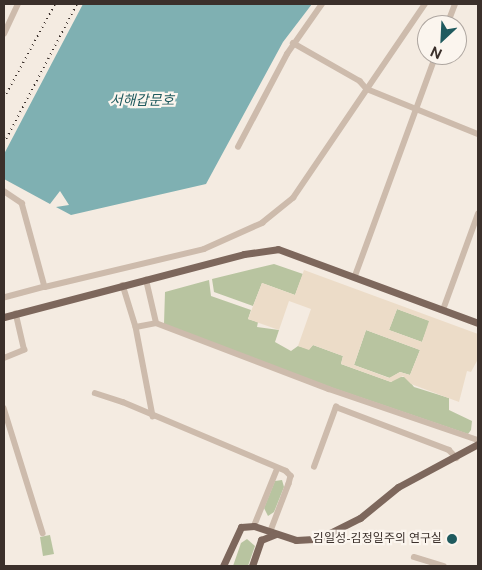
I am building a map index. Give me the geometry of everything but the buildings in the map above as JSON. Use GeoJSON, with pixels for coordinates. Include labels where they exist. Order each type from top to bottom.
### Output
{"type":"FeatureCollection","features":[{"type":"Feature","properties":{"kind":"main road"},"geometry":{"type":"LineString","coordinates":[[4,317],[272,249],[283,250],[478,323]]}},
{"type":"Feature","properties":{"kind":"main road"},"geometry":{"type":"LineString","coordinates":[[223,566],[236,530],[254,526],[302,540],[318,539],[360,518],[398,487],[457,458],[478,444]]}},
{"type":"Feature","properties":{"kind":"main road"},"geometry":{"type":"LineString","coordinates":[[252,566],[261,540],[275,533]]}},
{"type":"Feature","properties":{"kind":"street"},"geometry":{"type":"LineString","coordinates":[[4,34],[18,4]]}},
{"type":"Feature","properties":{"kind":"street"},"geometry":{"type":"LineString","coordinates":[[238,147],[293,44],[322,4]]}},
{"type":"Feature","properties":{"kind":"street"},"geometry":{"type":"LineString","coordinates":[[4,298],[204,249],[262,223],[293,198],[425,4]]}},
{"type":"Feature","properties":{"kind":"street"},"geometry":{"type":"LineString","coordinates":[[293,44],[360,81],[368,89],[415,111],[478,134]]}},
{"type":"Feature","properties":{"kind":"street"},"geometry":{"type":"LineString","coordinates":[[355,276],[432,65]]}},
{"type":"Feature","properties":{"kind":"street"},"geometry":{"type":"LineString","coordinates":[[4,191],[22,203],[45,287]]}},
{"type":"Feature","properties":{"kind":"street"},"geometry":{"type":"LineString","coordinates":[[443,310],[478,214]]}},
{"type":"Feature","properties":{"kind":"street"},"geometry":{"type":"LineString","coordinates":[[146,280],[156,323]]}},
{"type":"Feature","properties":{"kind":"street"},"geometry":{"type":"LineString","coordinates":[[123,286],[136,328],[153,416]]}},
{"type":"Feature","properties":{"kind":"street"},"geometry":{"type":"LineString","coordinates":[[4,358],[24,350],[16,314]]}},
{"type":"Feature","properties":{"kind":"street"},"geometry":{"type":"LineString","coordinates":[[136,328],[156,323],[329,390],[478,440]]}},
{"type":"Feature","properties":{"kind":"street"},"geometry":{"type":"LineString","coordinates":[[95,393],[291,476],[275,533]]}},
{"type":"Feature","properties":{"kind":"street"},"geometry":{"type":"LineString","coordinates":[[314,467],[336,407],[450,450],[457,458]]}},
{"type":"Feature","properties":{"kind":"street"},"geometry":{"type":"LineString","coordinates":[[4,408],[44,532]]}},
{"type":"Feature","properties":{"kind":"street"},"geometry":{"type":"LineString","coordinates":[[254,526],[276,469]]}},
{"type":"Feature","properties":{"kind":"street"},"geometry":{"type":"LineString","coordinates":[[414,557],[444,566]]}},
{"type":"Feature","properties":{"kind":"green space"},"geometry":{"type":"Polygon","coordinates":[[[274,264],[303,274],[295,295],[262,283],[253,306],[214,292],[212,279],[274,264]]]}},
{"type":"Feature","properties":{"kind":"green space"},"geometry":{"type":"Polygon","coordinates":[[[209,280],[211,296],[251,310],[248,319],[258,322],[257,327],[279,330],[275,342],[291,351],[298,346],[309,349],[313,345],[343,356],[341,364],[391,382],[397,377],[406,377],[414,387],[449,398],[449,410],[472,421],[471,430],[468,434],[330,387],[164,324],[165,292],[209,280]]]}},
{"type":"Feature","properties":{"kind":"green space"},"geometry":{"type":"Polygon","coordinates":[[[397,309],[430,321],[422,342],[389,330],[397,309]]]}},
{"type":"Feature","properties":{"kind":"green space"},"geometry":{"type":"Polygon","coordinates":[[[366,330],[420,350],[410,375],[400,372],[390,378],[354,365],[366,330]]]}},
{"type":"Feature","properties":{"kind":"green space"},"geometry":{"type":"Polygon","coordinates":[[[282,480],[284,487],[274,512],[268,516],[264,508],[275,481],[282,480]]]}},
{"type":"Feature","properties":{"kind":"green space"},"geometry":{"type":"Polygon","coordinates":[[[50,535],[54,554],[43,556],[40,537],[50,535]]]}},
{"type":"Feature","properties":{"kind":"green space"},"geometry":{"type":"Polygon","coordinates":[[[247,539],[255,546],[248,566],[233,566],[241,543],[247,539]]]}},
{"type":"Feature","properties":{"kind":"shaded area"},"geometry":{"type":"Polygon","coordinates":[[[304,270],[478,334],[478,359],[471,372],[467,371],[459,402],[411,384],[403,376],[391,382],[341,364],[343,356],[313,345],[309,350],[298,346],[311,309],[289,301],[279,330],[248,319],[262,283],[295,295],[304,270]],[[397,309],[389,330],[422,342],[429,321],[397,309]],[[366,330],[354,365],[389,378],[400,372],[410,375],[420,350],[366,330]]]}},
{"type":"Feature","properties":{"kind":"water","name":"서해갑문호"},"geometry":{"type":"Polygon","coordinates":[[[83,4],[312,4],[283,42],[206,184],[71,215],[56,207],[69,205],[60,191],[50,204],[4,179],[4,154],[83,4]]]}},
{"type":"Feature","properties":{"kind":"railway"},"geometry":{"type":"LineString","coordinates":[[4,98],[55,4]]}},
{"type":"Feature","properties":{"kind":"railway"},"geometry":{"type":"LineString","coordinates":[[4,143],[77,4]]}},
{"type":"Feature","properties":{"kind":"place","name":"김일성-김정일주의 연구실"},"geometry":{"type":"Point","coordinates":[452,539]}}]}
